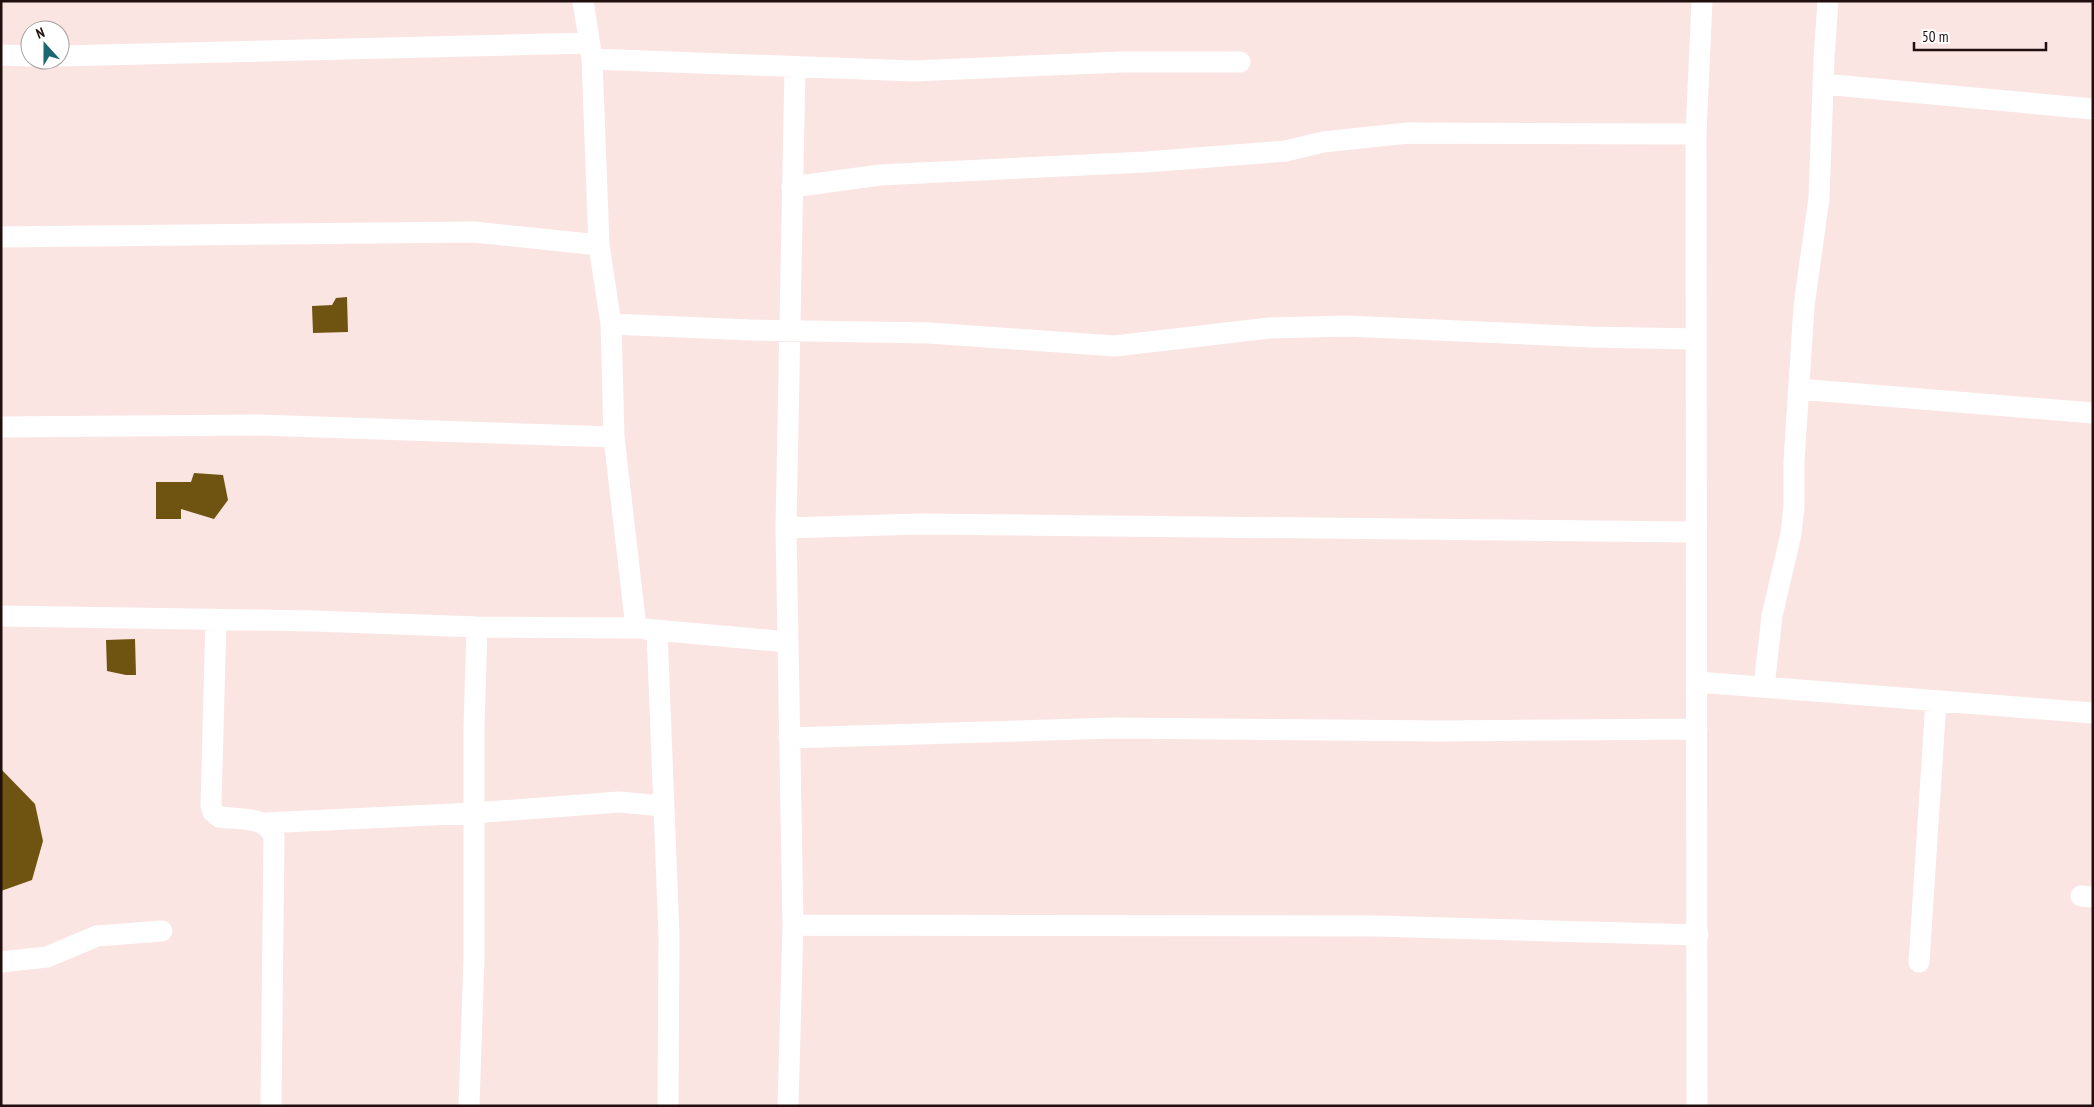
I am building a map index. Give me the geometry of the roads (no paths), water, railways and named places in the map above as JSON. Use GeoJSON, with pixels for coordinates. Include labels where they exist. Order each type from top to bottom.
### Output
{"type":"FeatureCollection","features":[{"type":"Feature","properties":{"kind":"street"},"geometry":{"type":"LineString","coordinates":[[583,1],[590,51],[599,245],[611,324],[614,437],[646,630],[663,806],[669,935],[668,1106]]}},
{"type":"Feature","properties":{"kind":"street"},"geometry":{"type":"LineString","coordinates":[[1697,1106],[1695,339],[1696,134],[1702,1]]}},
{"type":"Feature","properties":{"kind":"street"},"geometry":{"type":"LineString","coordinates":[[1764,687],[1772,616],[1793,515],[1794,462],[1804,306],[1819,198],[1828,1]]}},
{"type":"Feature","properties":{"kind":"street"},"geometry":{"type":"LineString","coordinates":[[70,56],[590,51],[794,67],[914,72],[1122,62],[1240,62]]}},
{"type":"Feature","properties":{"kind":"street"},"geometry":{"type":"LineString","coordinates":[[1,54],[20,55]]}},
{"type":"Feature","properties":{"kind":"street"},"geometry":{"type":"LineString","coordinates":[[788,1106],[793,925],[786,528],[794,67]]}},
{"type":"Feature","properties":{"kind":"street"},"geometry":{"type":"LineString","coordinates":[[1823,84],[2093,109]]}},
{"type":"Feature","properties":{"kind":"street"},"geometry":{"type":"LineString","coordinates":[[792,187],[880,175],[1146,162],[1286,151],[1323,142],[1408,133],[1696,134]]}},
{"type":"Feature","properties":{"kind":"street"},"geometry":{"type":"LineString","coordinates":[[1,237],[474,232],[599,245]]}},
{"type":"Feature","properties":{"kind":"street"},"geometry":{"type":"LineString","coordinates":[[611,324],[790,331],[928,333],[1116,346],[1269,328],[1347,326],[1590,338],[1695,339]]}},
{"type":"Feature","properties":{"kind":"street"},"geometry":{"type":"LineString","coordinates":[[1799,389],[2093,413]]}},
{"type":"Feature","properties":{"kind":"street"},"geometry":{"type":"LineString","coordinates":[[1,426],[259,425],[614,437]]}},
{"type":"Feature","properties":{"kind":"street"},"geometry":{"type":"LineString","coordinates":[[786,528],[930,524],[1696,532]]}},
{"type":"Feature","properties":{"kind":"street"},"geometry":{"type":"LineString","coordinates":[[1,616],[314,621],[477,627],[646,630],[788,642]]}},
{"type":"Feature","properties":{"kind":"street"},"geometry":{"type":"LineString","coordinates":[[216,620],[211,806],[213,812],[219,817],[264,823],[474,813],[619,802],[663,806]]}},
{"type":"Feature","properties":{"kind":"street"},"geometry":{"type":"LineString","coordinates":[[469,1106],[474,958],[477,627]]}},
{"type":"Feature","properties":{"kind":"street"},"geometry":{"type":"LineString","coordinates":[[1697,682],[2093,712]]}},
{"type":"Feature","properties":{"kind":"street"},"geometry":{"type":"LineString","coordinates":[[1919,962],[1936,701]]}},
{"type":"Feature","properties":{"kind":"street"},"geometry":{"type":"LineString","coordinates":[[789,738],[1114,728],[1441,731],[1697,729]]}},
{"type":"Feature","properties":{"kind":"street"},"geometry":{"type":"LineString","coordinates":[[264,823],[271,828],[274,837],[271,1106]]}},
{"type":"Feature","properties":{"kind":"street"},"geometry":{"type":"LineString","coordinates":[[793,925],[1376,926],[1698,935]]}},
{"type":"Feature","properties":{"kind":"street"},"geometry":{"type":"LineString","coordinates":[[1,962],[46,957],[97,936],[162,931]]}}]}
